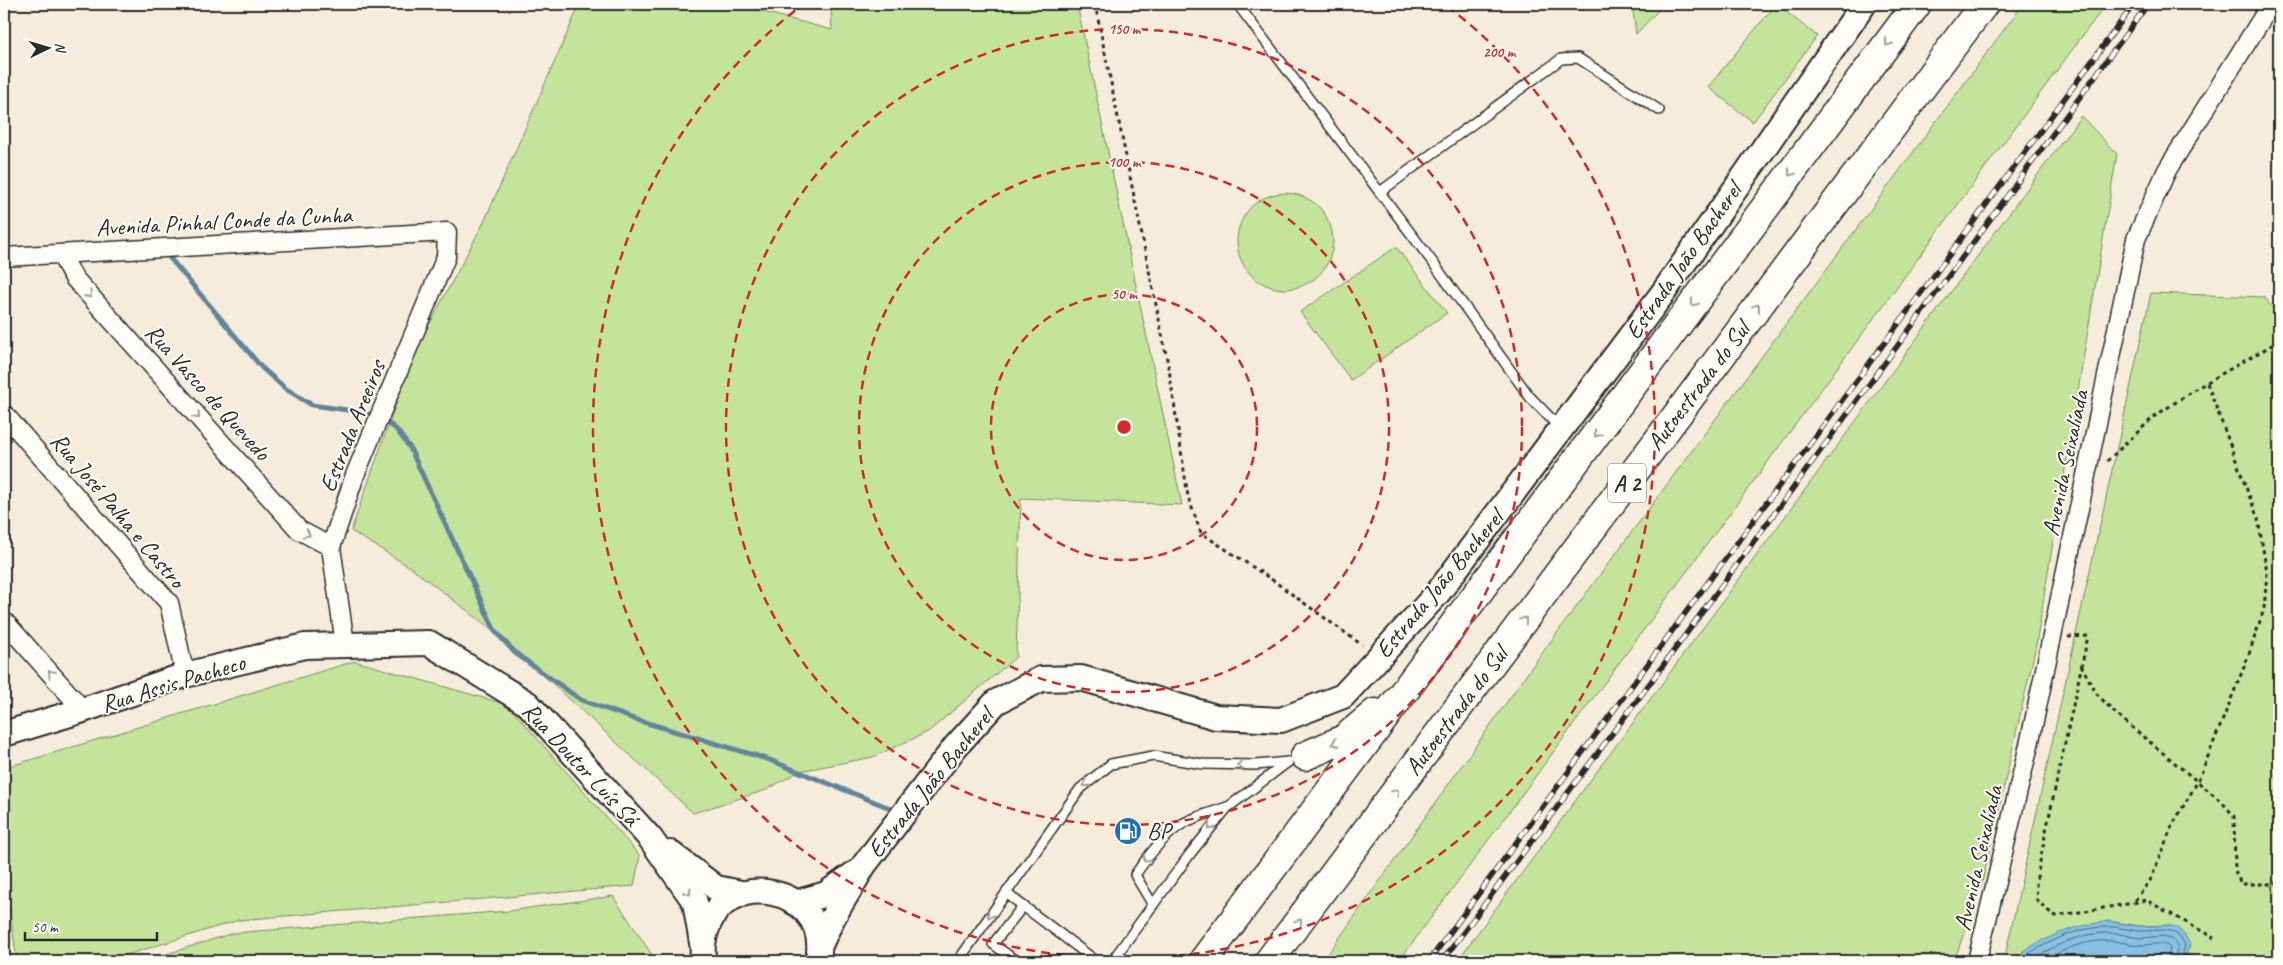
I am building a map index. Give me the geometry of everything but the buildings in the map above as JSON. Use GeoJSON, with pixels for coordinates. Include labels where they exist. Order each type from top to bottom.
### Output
{"type":"FeatureCollection","features":[{"type":"Feature","properties":{"kind":"highway","name":"A 2"},"geometry":{"type":"LineString","coordinates":[[1203,961],[1918,4]]}},
{"type":"Feature","properties":{"kind":"highway","name":"Autoestrada do Sul"},"geometry":{"type":"LineString","coordinates":[[1269,961],[1984,4]]}},
{"type":"Feature","properties":{"kind":"highway"},"geometry":{"type":"LineString","coordinates":[[1297,759],[1344,739],[1379,709],[1435,651]]}},
{"type":"Feature","properties":{"kind":"street","name":"Estrada João Bacherel"},"geometry":{"type":"LineString","coordinates":[[819,953],[833,917],[864,864],[956,746],[996,702],[1041,679],[1081,678],[1216,716],[1281,720],[1343,696],[1436,594],[1561,429],[1663,293],[1864,4]]}},
{"type":"Feature","properties":{"kind":"street","name":"Avenida Seixalíada"},"geometry":{"type":"LineString","coordinates":[[1976,961],[2029,745],[2136,240],[2167,170],[2271,4]]}},
{"type":"Feature","properties":{"kind":"street","name":"Avenida Pinhal Conde da Cunha"},"geometry":{"type":"LineString","coordinates":[[4,257],[447,232]]}},
{"type":"Feature","properties":{"kind":"street","name":"Estrada Areeiros"},"geometry":{"type":"LineString","coordinates":[[345,644],[331,547],[356,475],[446,257],[447,232]]}},
{"type":"Feature","properties":{"kind":"street","name":"Rua Vasco de Quevedo"},"geometry":{"type":"LineString","coordinates":[[61,255],[74,278],[299,530],[331,547]]}},
{"type":"Feature","properties":{"kind":"street","name":"Rua José Palha e Castro"},"geometry":{"type":"LineString","coordinates":[[4,414],[169,603],[185,675]]}},
{"type":"Feature","properties":{"kind":"street"},"geometry":{"type":"LineString","coordinates":[[4,621],[83,710]]}},
{"type":"Feature","properties":{"kind":"street","name":"Rua Doutor Luís Sá"},"geometry":{"type":"LineString","coordinates":[[345,644],[429,643],[528,704],[650,838]]}},
{"type":"Feature","properties":{"kind":"street","name":"Rua Assis Pacheco"},"geometry":{"type":"LineString","coordinates":[[4,734],[83,710],[185,675],[305,646],[345,644]]}},
{"type":"Feature","properties":{"kind":"street"},"geometry":{"type":"LineString","coordinates":[[650,838],[716,888],[741,893],[762,890],[784,895],[805,910],[816,928],[819,953]]}},
{"type":"Feature","properties":{"kind":"street"},"geometry":{"type":"LineString","coordinates":[[650,838],[695,902],[703,952]]}},
{"type":"Feature","properties":{"kind":"street","name":"Estrada João Bacherel"},"geometry":{"type":"LineString","coordinates":[[795,903],[826,894],[844,883],[864,864]]}},
{"type":"Feature","properties":{"kind":"street"},"geometry":{"type":"LineString","coordinates":[[703,952],[708,922],[721,905],[741,893]]}},
{"type":"Feature","properties":{"kind":"lane"},"geometry":{"type":"LineString","coordinates":[[1238,5],[1380,192],[1529,396],[1561,429]]}},
{"type":"Feature","properties":{"kind":"lane"},"geometry":{"type":"LineString","coordinates":[[1380,192],[1561,59],[1578,58],[1659,110]]}},
{"type":"Feature","properties":{"kind":"lane"},"geometry":{"type":"LineString","coordinates":[[958,961],[1080,789],[1111,764],[1153,756],[1203,764],[1255,765],[1297,759]]}},
{"type":"Feature","properties":{"kind":"lane"},"geometry":{"type":"LineString","coordinates":[[1153,905],[1135,875],[1158,844],[1181,825],[1229,806],[1297,759]]}},
{"type":"Feature","properties":{"kind":"lane"},"geometry":{"type":"LineString","coordinates":[[1112,961],[1190,854],[1229,806]]}},
{"type":"Feature","properties":{"kind":"lane"},"geometry":{"type":"LineString","coordinates":[[1006,893],[1096,961]]}},
{"type":"Feature","properties":{"kind":"lane"},"geometry":{"type":"LineString","coordinates":[[1016,961],[993,944],[1023,906]]}},
{"type":"Feature","properties":{"kind":"path"},"geometry":{"type":"LineString","coordinates":[[1095,4],[1169,369],[1188,497],[1201,533],[1271,579],[1379,657]]}},
{"type":"Feature","properties":{"kind":"path"},"geometry":{"type":"LineString","coordinates":[[2106,461],[2155,416],[2279,341]]}},
{"type":"Feature","properties":{"kind":"path"},"geometry":{"type":"LineString","coordinates":[[2133,903],[2151,879],[2172,826],[2198,781],[2248,658],[2264,609],[2267,573],[2258,519],[2207,383]]}},
{"type":"Feature","properties":{"kind":"path"},"geometry":{"type":"LineString","coordinates":[[2068,637],[2088,636],[2036,882],[2037,900],[2056,916],[2146,900],[2214,938]]}},
{"type":"Feature","properties":{"kind":"path"},"geometry":{"type":"LineString","coordinates":[[2081,665],[2096,693],[2116,714],[2198,781],[2222,802],[2234,816],[2235,871],[2241,884],[2279,882]]}},
{"type":"Feature","properties":{"kind":"green space"},"geometry":{"type":"Polygon","coordinates":[[[580,4],[733,4],[832,30],[831,4],[1077,4],[1182,505],[1021,498],[1016,657],[928,732],[873,757],[800,771],[766,790],[693,813],[503,638],[410,567],[351,531],[414,353],[484,222],[580,4]]]}},
{"type":"Feature","properties":{"kind":"green space"},"geometry":{"type":"Polygon","coordinates":[[[1632,4],[1664,4],[1636,34],[1632,4]]]}},
{"type":"Feature","properties":{"kind":"green space"},"geometry":{"type":"Polygon","coordinates":[[[1776,4],[1817,36],[1753,122],[1708,87],[1776,4]]]}},
{"type":"Feature","properties":{"kind":"green space"},"geometry":{"type":"Polygon","coordinates":[[[2023,4],[2106,4],[1399,961],[1323,961],[1531,668],[2023,4]]]}},
{"type":"Feature","properties":{"kind":"green space"},"geometry":{"type":"Polygon","coordinates":[[[2081,116],[2117,154],[2036,645],[1982,883],[1954,961],[1457,961],[2081,116]]]}},
{"type":"Feature","properties":{"kind":"green space"},"geometry":{"type":"Polygon","coordinates":[[[1285,193],[1303,197],[1319,207],[1329,223],[1333,241],[1329,259],[1319,275],[1303,285],[1285,289],[1267,285],[1251,275],[1241,259],[1237,241],[1241,223],[1251,207],[1267,197],[1285,193]]]}},
{"type":"Feature","properties":{"kind":"green space"},"geometry":{"type":"Polygon","coordinates":[[[1396,247],[1447,313],[1351,380],[1300,312],[1396,247]]]}},
{"type":"Feature","properties":{"kind":"green space"},"geometry":{"type":"Polygon","coordinates":[[[2151,293],[2265,297],[2279,318],[2279,961],[2184,961],[2188,957],[2169,925],[2140,926],[2109,921],[2023,951],[2021,961],[2004,961],[2151,293]]]}},
{"type":"Feature","properties":{"kind":"green space"},"geometry":{"type":"Polygon","coordinates":[[[355,661],[508,705],[640,856],[634,886],[239,920],[107,961],[17,961],[4,871],[4,768],[355,661]]]}},
{"type":"Feature","properties":{"kind":"green space"},"geometry":{"type":"Polygon","coordinates":[[[613,896],[656,961],[145,961],[233,933],[508,911],[613,896]]]}},
{"type":"Feature","properties":{"kind":"water"},"geometry":{"type":"Polygon","coordinates":[[[2109,921],[2136,926],[2175,927],[2180,930],[2190,944],[2184,961],[2021,961],[2023,951],[2045,940],[2074,928],[2109,921]]]}},
{"type":"Feature","properties":{"kind":"waterway"},"geometry":{"type":"LineString","coordinates":[[164,251],[262,368],[286,389],[312,405],[361,412],[381,418],[396,429],[410,448],[495,631],[515,653],[581,700],[634,719],[767,759],[895,810]]}},
{"type":"Feature","properties":{"kind":"waterway"},"geometry":{"type":"LineString","coordinates":[[2183,956],[2215,961]]}},
{"type":"Feature","properties":{"kind":"railway"},"geometry":{"type":"LineString","coordinates":[[1429,961],[2134,4]]}},
{"type":"Feature","properties":{"kind":"railway"},"geometry":{"type":"LineString","coordinates":[[1442,961],[1656,675],[2148,4]]}},
{"type":"Feature","properties":{"kind":"place","name":"BP"},"geometry":{"type":"Point","coordinates":[1128,831]}}]}
